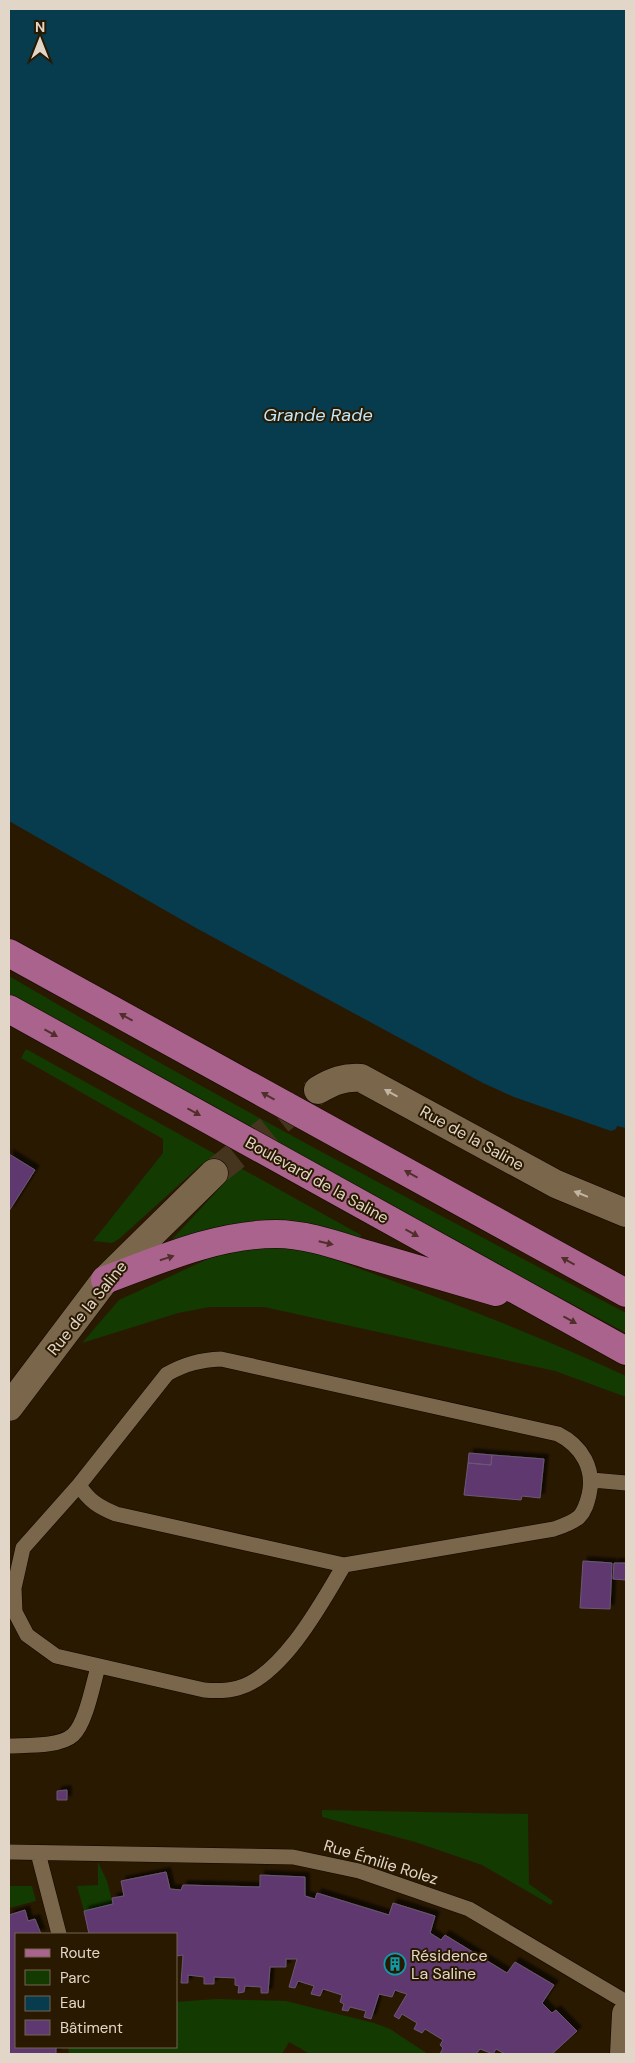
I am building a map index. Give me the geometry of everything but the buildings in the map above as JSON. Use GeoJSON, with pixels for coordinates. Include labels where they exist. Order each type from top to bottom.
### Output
{"type":"FeatureCollection","features":[{"type":"Feature","properties":{"kind":"main road"},"geometry":{"type":"LineString","coordinates":[[9,953],[626,1293]]}},
{"type":"Feature","properties":{"kind":"main road","name":"Boulevard de la Saline"},"geometry":{"type":"LineString","coordinates":[[9,1009],[626,1351]]}},
{"type":"Feature","properties":{"kind":"main road"},"geometry":{"type":"LineString","coordinates":[[105,1280],[168,1257],[218,1242],[247,1236],[277,1234],[336,1245],[545,1306]]}},
{"type":"Feature","properties":{"kind":"street","name":"Rue de la Saline"},"geometry":{"type":"LineString","coordinates":[[318,1090],[332,1081],[348,1077],[361,1078],[556,1184],[626,1213]]}},
{"type":"Feature","properties":{"kind":"street","name":"Rue de la Saline"},"geometry":{"type":"LineString","coordinates":[[9,1407],[105,1280],[214,1173]]}},
{"type":"Feature","properties":{"kind":"street"},"geometry":{"type":"LineString","coordinates":[[624,2054],[626,2014]]}},
{"type":"Feature","properties":{"kind":"lane"},"geometry":{"type":"LineString","coordinates":[[80,1485],[89,1500],[100,1508],[116,1514],[344,1565],[554,1529],[581,1515],[586,1505],[592,1480],[589,1467],[578,1447],[558,1434],[221,1359],[201,1360],[182,1365],[167,1374],[80,1485],[22,1548],[14,1588],[15,1612],[27,1635],[41,1648],[56,1656],[204,1690],[220,1691],[246,1685],[268,1672],[315,1615],[344,1565]]}},
{"type":"Feature","properties":{"kind":"lane"},"geometry":{"type":"LineString","coordinates":[[592,1480],[626,1482]]}},
{"type":"Feature","properties":{"kind":"lane"},"geometry":{"type":"LineString","coordinates":[[9,1746],[39,1745],[62,1741],[72,1736],[80,1726],[98,1667]]}},
{"type":"Feature","properties":{"kind":"lane","name":"Rue Émilie Rolez"},"geometry":{"type":"LineString","coordinates":[[9,1852],[293,1857],[359,1871],[469,1909],[626,2002]]}},
{"type":"Feature","properties":{"kind":"lane"},"geometry":{"type":"LineString","coordinates":[[38,1852],[59,1933]]}},
{"type":"Feature","properties":{"kind":"green space"},"geometry":{"type":"Polygon","coordinates":[[[9,976],[161,1064],[393,1190],[626,1313],[626,1333],[125,1064],[9,995],[9,976]]]}},
{"type":"Feature","properties":{"kind":"green space"},"geometry":{"type":"Polygon","coordinates":[[[26,1049],[361,1235],[360,1240],[165,1247],[229,1178],[202,1164],[119,1239],[112,1243],[93,1241],[163,1153],[163,1139],[21,1058],[26,1049]]]}},
{"type":"Feature","properties":{"kind":"green space"},"geometry":{"type":"Polygon","coordinates":[[[280,1246],[295,1248],[351,1266],[423,1292],[569,1350],[626,1376],[626,1397],[555,1371],[264,1307],[210,1307],[178,1313],[82,1343],[119,1300],[210,1258],[230,1252],[280,1246]]]}},
{"type":"Feature","properties":{"kind":"green space"},"geometry":{"type":"Polygon","coordinates":[[[322,1810],[528,1814],[529,1884],[553,1901],[551,1905],[482,1865],[415,1842],[322,1817],[322,1810]]]}},
{"type":"Feature","properties":{"kind":"green space"},"geometry":{"type":"Polygon","coordinates":[[[98,1862],[107,1881],[113,1904],[84,1911],[77,1886],[98,1885],[98,1862]]]}},
{"type":"Feature","properties":{"kind":"green space"},"geometry":{"type":"Polygon","coordinates":[[[9,1886],[32,1886],[36,1901],[9,1908],[9,1886]]]}},
{"type":"Feature","properties":{"kind":"green space"},"geometry":{"type":"Polygon","coordinates":[[[216,1999],[286,2001],[374,2023],[390,2029],[428,2054],[310,2054],[289,2042],[282,2054],[69,2054],[68,2048],[178,2048],[178,2002],[216,1999]]]}},
{"type":"Feature","properties":{"kind":"water","name":"Grande Rade"},"geometry":{"type":"Polygon","coordinates":[[[9,9],[626,9],[626,1128],[617,1126],[616,1129],[611,1131],[514,1097],[483,1083],[196,928],[9,821],[9,9]]]}},
{"type":"Feature","properties":{"kind":"tunnel"},"geometry":{"type":"LineString","coordinates":[[214,1173],[318,1090]]}},
{"type":"Feature","properties":{"kind":"place","name":"Résidence La Saline"},"geometry":{"type":"Point","coordinates":[395,1964]}}]}
